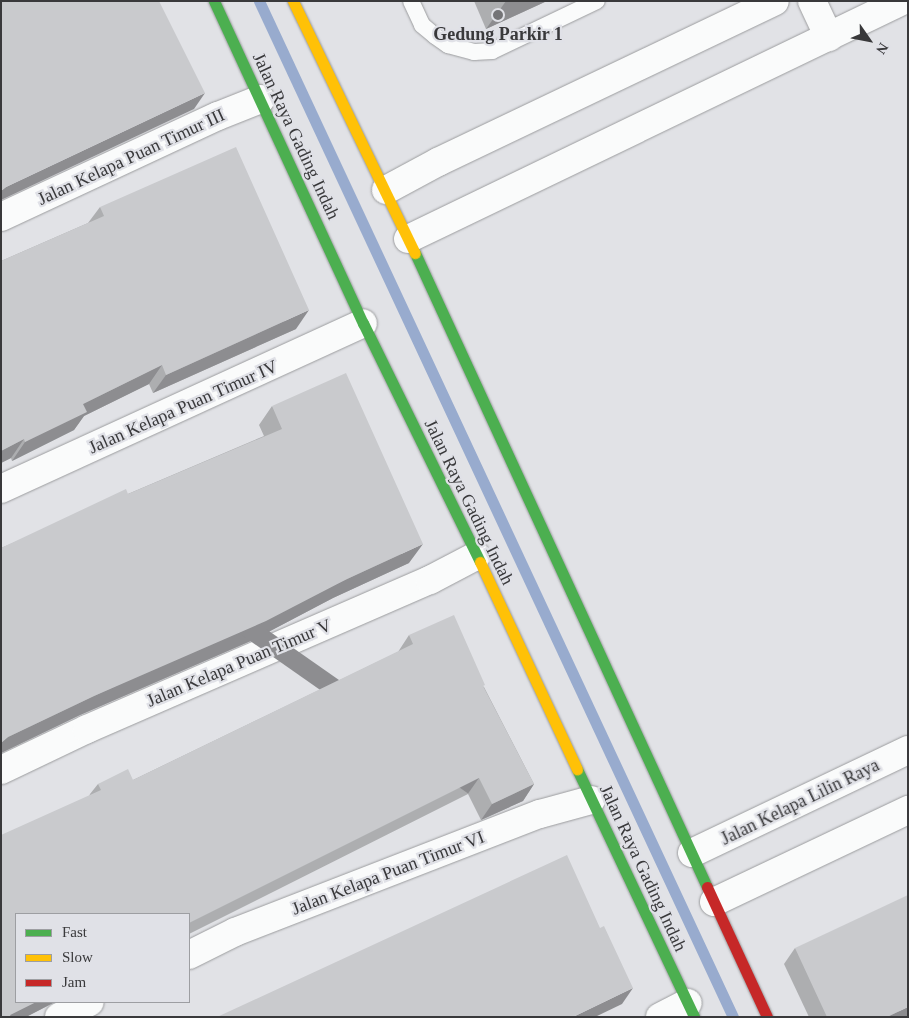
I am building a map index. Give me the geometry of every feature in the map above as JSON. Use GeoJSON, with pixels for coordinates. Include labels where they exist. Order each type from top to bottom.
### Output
{"type":"FeatureCollection","features":[{"type":"Feature","properties":{"kind":"street","name":"Jalan Raya Gading Indah"},"geometry":{"type":"LineString","coordinates":[[214,1],[363,323],[476,556],[691,1010]]}},
{"type":"Feature","properties":{"kind":"street"},"geometry":{"type":"LineString","coordinates":[[292,1],[386,190],[767,1017]]}},
{"type":"Feature","properties":{"kind":"street"},"geometry":{"type":"LineString","coordinates":[[386,190],[438,162],[775,1]]}},
{"type":"Feature","properties":{"kind":"street"},"geometry":{"type":"LineString","coordinates":[[812,1],[829,37]]}},
{"type":"Feature","properties":{"kind":"street"},"geometry":{"type":"LineString","coordinates":[[408,239],[902,1]]}},
{"type":"Feature","properties":{"kind":"street","name":"Jalan Kelapa Puan Timur III"},"geometry":{"type":"LineString","coordinates":[[1,217],[218,116],[261,99]]}},
{"type":"Feature","properties":{"kind":"street","name":"Jalan Kelapa Puan Timur IV"},"geometry":{"type":"LineString","coordinates":[[1,489],[363,323]]}},
{"type":"Feature","properties":{"kind":"street","name":"Jalan Kelapa Puan Timur V"},"geometry":{"type":"LineString","coordinates":[[1,770],[96,725],[430,580],[476,556]]}},
{"type":"Feature","properties":{"kind":"street","name":"Jalan Kelapa Lilin Raya"},"geometry":{"type":"LineString","coordinates":[[692,854],[908,750]]}},
{"type":"Feature","properties":{"kind":"street","name":"Jalan Kelapa Puan Timur VI"},"geometry":{"type":"LineString","coordinates":[[190,955],[236,932],[531,818],[591,800]]}},
{"type":"Feature","properties":{"kind":"street"},"geometry":{"type":"LineString","coordinates":[[714,902],[908,810]]}},
{"type":"Feature","properties":{"kind":"street"},"geometry":{"type":"LineString","coordinates":[[58,1017],[88,1003]]}},
{"type":"Feature","properties":{"kind":"street"},"geometry":{"type":"LineString","coordinates":[[660,1017],[691,1010]]}},
{"type":"Feature","properties":{"kind":"lane"},"geometry":{"type":"LineString","coordinates":[[300,17],[309,1]]}},
{"type":"Feature","properties":{"kind":"lane"},"geometry":{"type":"LineString","coordinates":[[411,1],[422,25],[435,36],[448,45],[474,52],[492,51],[597,1]]}},
{"type":"Feature","properties":{"kind":"building"},"geometry":{"type":"Polygon","coordinates":[[[1,1],[159,1],[205,93],[1,191],[1,1]]]}},
{"type":"Feature","properties":{"kind":"building"},"geometry":{"type":"Polygon","coordinates":[[[236,147],[309,310],[166,375],[162,365],[83,404],[87,412],[25,442],[24,439],[1,451],[1,261],[104,216],[100,207],[236,147]]]}},
{"type":"Feature","properties":{"kind":"building"},"geometry":{"type":"Polygon","coordinates":[[[346,373],[423,544],[347,579],[266,621],[94,696],[8,737],[1,743],[1,548],[126,489],[128,494],[282,429],[272,406],[346,373]]]}},
{"type":"Feature","properties":{"kind":"building"},"geometry":{"type":"Polygon","coordinates":[[[454,615],[485,685],[483,686],[534,784],[492,804],[479,778],[190,922],[190,913],[15,913],[15,1003],[34,1003],[10,1015],[11,1017],[1,1017],[1,835],[101,790],[98,784],[128,769],[133,780],[413,644],[409,635],[454,615]]]}},
{"type":"Feature","properties":{"kind":"building"},"geometry":{"type":"Polygon","coordinates":[[[567,855],[600,928],[604,926],[633,988],[573,1017],[217,1017],[567,855]]]}},
{"type":"Feature","properties":{"kind":"building"},"geometry":{"type":"Polygon","coordinates":[[[908,895],[908,1007],[887,1017],[827,1017],[795,948],[908,895]]]}},
{"type":"Feature","properties":{"kind":"waterway"},"geometry":{"type":"LineString","coordinates":[[259,1],[733,1017]]}},
{"type":"Feature","properties":{"kind":"traffic: fast"},"geometry":{"type":"LineString","coordinates":[[214,1],[363,323],[480,562]]}},
{"type":"Feature","properties":{"kind":"traffic: fast"},"geometry":{"type":"LineString","coordinates":[[415,253],[707,887]]}},
{"type":"Feature","properties":{"kind":"traffic: fast"},"geometry":{"type":"LineString","coordinates":[[577,769],[694,1017]]}},
{"type":"Feature","properties":{"kind":"traffic: slow"},"geometry":{"type":"LineString","coordinates":[[293,1],[415,253]]}},
{"type":"Feature","properties":{"kind":"traffic: slow"},"geometry":{"type":"LineString","coordinates":[[480,562],[577,769]]}},
{"type":"Feature","properties":{"kind":"traffic: jam"},"geometry":{"type":"LineString","coordinates":[[707,887],[767,1017]]}},
{"type":"Feature","properties":{"kind":"place","name":"Gedung Parkir 1"},"geometry":{"type":"Point","coordinates":[498,15]}}]}
